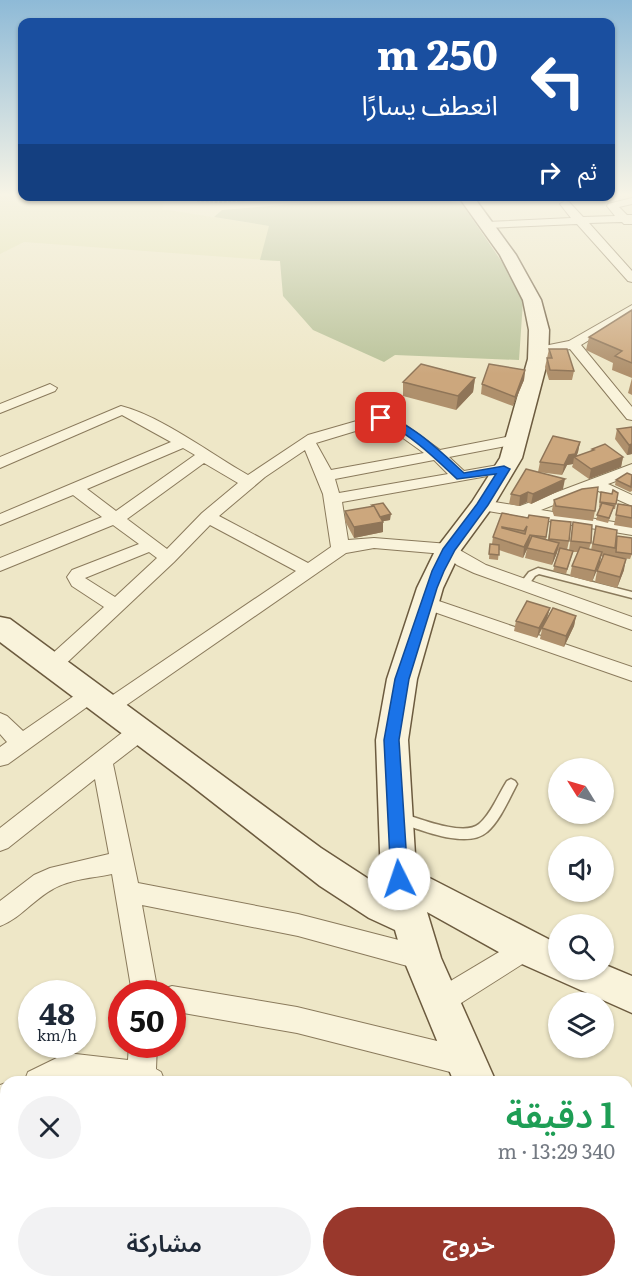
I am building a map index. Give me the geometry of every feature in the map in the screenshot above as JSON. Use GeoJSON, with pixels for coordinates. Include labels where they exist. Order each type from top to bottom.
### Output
{"type":"FeatureCollection","features":[{"type":"Feature","properties":{"kind":"main road"},"geometry":{"type":"LineString","coordinates":[[471,1072],[422,958],[399,879],[392,740],[402,679],[430,588],[449,549],[482,505],[511,458],[537,368],[539,330],[532,300],[507,254]]}},
{"type":"Feature","properties":{"kind":"main road"},"geometry":{"type":"LineString","coordinates":[[1,627],[50,667],[140,731],[355,892],[380,907],[410,919]]}},
{"type":"Feature","properties":{"kind":"main road"},"geometry":{"type":"LineString","coordinates":[[399,879],[548,958]]}},
{"type":"Feature","properties":{"kind":"main road"},"geometry":{"type":"LineString","coordinates":[[598,980],[632,995]]}},
{"type":"Feature","properties":{"kind":"street"},"geometry":{"type":"LineString","coordinates":[[609,254],[632,278]]}},
{"type":"Feature","properties":{"kind":"street"},"geometry":{"type":"LineString","coordinates":[[539,351],[573,344],[632,309]]}},
{"type":"Feature","properties":{"kind":"street"},"geometry":{"type":"LineString","coordinates":[[573,344],[632,416]]}},
{"type":"Feature","properties":{"kind":"street"},"geometry":{"type":"LineString","coordinates":[[0,409],[50,388]]}},
{"type":"Feature","properties":{"kind":"street"},"geometry":{"type":"LineString","coordinates":[[0,463],[121,410],[184,442],[249,483]]}},
{"type":"Feature","properties":{"kind":"street"},"geometry":{"type":"LineString","coordinates":[[50,667],[168,558],[208,517],[249,483],[308,442],[325,434],[383,418],[391,421],[437,455],[461,477]]}},
{"type":"Feature","properties":{"kind":"street"},"geometry":{"type":"LineString","coordinates":[[326,476],[516,440]]}},
{"type":"Feature","properties":{"kind":"street"},"geometry":{"type":"LineString","coordinates":[[0,520],[184,442]]}},
{"type":"Feature","properties":{"kind":"street"},"geometry":{"type":"LineString","coordinates":[[308,442],[320,460],[326,476],[339,525],[340,549]]}},
{"type":"Feature","properties":{"kind":"street"},"geometry":{"type":"LineString","coordinates":[[0,565],[122,514],[200,458],[207,458]]}},
{"type":"Feature","properties":{"kind":"street"},"geometry":{"type":"LineString","coordinates":[[332,499],[504,469]]}},
{"type":"Feature","properties":{"kind":"street"},"geometry":{"type":"LineString","coordinates":[[520,512],[632,469]]}},
{"type":"Feature","properties":{"kind":"street"},"geometry":{"type":"LineString","coordinates":[[593,483],[632,501]]}},
{"type":"Feature","properties":{"kind":"street"},"geometry":{"type":"LineString","coordinates":[[75,488],[168,558]]}},
{"type":"Feature","properties":{"kind":"street"},"geometry":{"type":"LineString","coordinates":[[482,505],[632,530]]}},
{"type":"Feature","properties":{"kind":"street"},"geometry":{"type":"LineString","coordinates":[[208,517],[310,571]]}},
{"type":"Feature","properties":{"kind":"street"},"geometry":{"type":"LineString","coordinates":[[0,758],[22,742],[99,701],[310,571],[340,549],[351,545],[374,543],[449,549],[463,561],[523,586],[632,624]]}},
{"type":"Feature","properties":{"kind":"street"},"geometry":{"type":"LineString","coordinates":[[116,606],[78,582],[76,577],[78,574],[150,546]]}},
{"type":"Feature","properties":{"kind":"street"},"geometry":{"type":"LineString","coordinates":[[426,603],[632,674]]}},
{"type":"Feature","properties":{"kind":"street"},"geometry":{"type":"LineString","coordinates":[[0,721],[22,742]]}},
{"type":"Feature","properties":{"kind":"street"},"geometry":{"type":"LineString","coordinates":[[0,842],[140,731]]}},
{"type":"Feature","properties":{"kind":"street"},"geometry":{"type":"LineString","coordinates":[[102,763],[113,811],[120,862],[143,980]]}},
{"type":"Feature","properties":{"kind":"street"},"geometry":{"type":"LineString","coordinates":[[0,915],[43,882],[59,875],[120,862]]}},
{"type":"Feature","properties":{"kind":"street"},"geometry":{"type":"LineString","coordinates":[[126,891],[298,925],[422,958]]}},
{"type":"Feature","properties":{"kind":"street"},"geometry":{"type":"LineString","coordinates":[[441,1001],[526,948]]}},
{"type":"Feature","properties":{"kind":"street"},"geometry":{"type":"LineString","coordinates":[[186,1000],[297,1020],[471,1072]]}},
{"type":"Feature","properties":{"kind":"street"},"geometry":{"type":"LineString","coordinates":[[144,1058],[146,1076]]}},
{"type":"Feature","properties":{"kind":"street"},"geometry":{"type":"LineString","coordinates":[[50,1076],[67,1067],[126,1076]]}},
{"type":"Feature","properties":{"kind":"lane"},"geometry":{"type":"LineString","coordinates":[[523,586],[532,574],[538,571],[632,595]]}},
{"type":"Feature","properties":{"kind":"lane"},"geometry":{"type":"LineString","coordinates":[[395,817],[462,836],[474,834],[483,829],[511,784]]}},
{"type":"Feature","properties":{"kind":"shaded area"},"geometry":{"type":"Polygon","coordinates":[[[186,254],[278,254],[280,261],[186,254]]]}},
{"type":"Feature","properties":{"kind":"green space"},"geometry":{"type":"Polygon","coordinates":[[[262,254],[496,254],[523,301],[519,360],[395,355],[384,362],[313,330],[283,296],[280,261],[260,260],[262,254]]]}},
{"type":"Feature","properties":{"kind":"building"},"geometry":{"type":"Polygon","coordinates":[[[632,310],[632,363],[615,356],[622,351],[589,337],[632,310]]]}},
{"type":"Feature","properties":{"kind":"building"},"geometry":{"type":"Polygon","coordinates":[[[549,349],[567,349],[574,371],[550,370],[547,358],[552,358],[549,349]]]}},
{"type":"Feature","properties":{"kind":"building"},"geometry":{"type":"Polygon","coordinates":[[[421,364],[475,378],[458,396],[403,382],[421,364]]]}},
{"type":"Feature","properties":{"kind":"building"},"geometry":{"type":"Polygon","coordinates":[[[489,364],[525,370],[515,397],[482,384],[489,364]]]}},
{"type":"Feature","properties":{"kind":"building"},"geometry":{"type":"Polygon","coordinates":[[[632,427],[632,444],[629,445],[617,429],[632,427]]]}},
{"type":"Feature","properties":{"kind":"building"},"geometry":{"type":"Polygon","coordinates":[[[553,436],[580,442],[575,454],[569,455],[564,465],[540,462],[553,436]]]}},
{"type":"Feature","properties":{"kind":"building"},"geometry":{"type":"Polygon","coordinates":[[[605,444],[623,457],[591,469],[574,457],[594,450],[592,449],[605,444]]]}},
{"type":"Feature","properties":{"kind":"building"},"geometry":{"type":"Polygon","coordinates":[[[526,469],[565,479],[533,494],[528,492],[520,496],[511,494],[526,469]]]}},
{"type":"Feature","properties":{"kind":"building"},"geometry":{"type":"Polygon","coordinates":[[[627,473],[632,475],[631,487],[616,480],[627,473]]]}},
{"type":"Feature","properties":{"kind":"building"},"geometry":{"type":"Polygon","coordinates":[[[598,487],[595,511],[556,506],[554,500],[582,489],[598,487]]]}},
{"type":"Feature","properties":{"kind":"building"},"geometry":{"type":"Polygon","coordinates":[[[613,490],[618,493],[616,504],[600,502],[601,492],[612,494],[613,490]]]}},
{"type":"Feature","properties":{"kind":"building"},"geometry":{"type":"Polygon","coordinates":[[[383,503],[391,514],[380,517],[372,505],[383,503]]]}},
{"type":"Feature","properties":{"kind":"building"},"geometry":{"type":"Polygon","coordinates":[[[602,503],[614,506],[609,518],[597,515],[602,503]]]}},
{"type":"Feature","properties":{"kind":"building"},"geometry":{"type":"Polygon","coordinates":[[[618,504],[632,506],[632,518],[616,515],[618,504]]]}},
{"type":"Feature","properties":{"kind":"building"},"geometry":{"type":"Polygon","coordinates":[[[374,506],[383,522],[354,527],[345,511],[374,506]]]}},
{"type":"Feature","properties":{"kind":"building"},"geometry":{"type":"Polygon","coordinates":[[[502,513],[528,518],[529,515],[549,518],[546,537],[530,535],[524,547],[493,537],[502,513]],[[527,526],[524,531],[502,527],[502,528],[525,534],[527,526]]]}},
{"type":"Feature","properties":{"kind":"building"},"geometry":{"type":"Polygon","coordinates":[[[551,520],[571,522],[569,541],[549,539],[551,520]]]}},
{"type":"Feature","properties":{"kind":"building"},"geometry":{"type":"Polygon","coordinates":[[[573,522],[592,525],[591,543],[571,541],[573,522]]]}},
{"type":"Feature","properties":{"kind":"building"},"geometry":{"type":"Polygon","coordinates":[[[596,526],[617,530],[615,548],[593,544],[596,526]]]}},
{"type":"Feature","properties":{"kind":"building"},"geometry":{"type":"Polygon","coordinates":[[[532,536],[559,543],[554,554],[527,548],[532,536]]]}},
{"type":"Feature","properties":{"kind":"building"},"geometry":{"type":"Polygon","coordinates":[[[617,536],[632,538],[632,554],[616,552],[617,536]]]}},
{"type":"Feature","properties":{"kind":"building"},"geometry":{"type":"Polygon","coordinates":[[[490,544],[499,545],[499,555],[489,554],[490,544]]]}},
{"type":"Feature","properties":{"kind":"building"},"geometry":{"type":"Polygon","coordinates":[[[580,547],[602,552],[595,571],[572,566],[580,547]]]}},
{"type":"Feature","properties":{"kind":"building"},"geometry":{"type":"Polygon","coordinates":[[[560,548],[573,551],[567,569],[554,566],[560,548]]]}},
{"type":"Feature","properties":{"kind":"building"},"geometry":{"type":"Polygon","coordinates":[[[604,554],[626,559],[620,577],[597,571],[604,554]]]}},
{"type":"Feature","properties":{"kind":"building"},"geometry":{"type":"Polygon","coordinates":[[[527,601],[550,608],[539,628],[516,621],[527,601]]]}},
{"type":"Feature","properties":{"kind":"building"},"geometry":{"type":"Polygon","coordinates":[[[553,608],[576,616],[566,636],[542,628],[553,608]]]}},
{"type":"Feature","properties":{"kind":"route"},"geometry":{"type":"LineString","coordinates":[[381,418],[391,421],[437,455],[461,477],[504,469],[482,505],[449,549],[438,571],[430,588],[402,679],[392,740],[399,879]]}}]}
